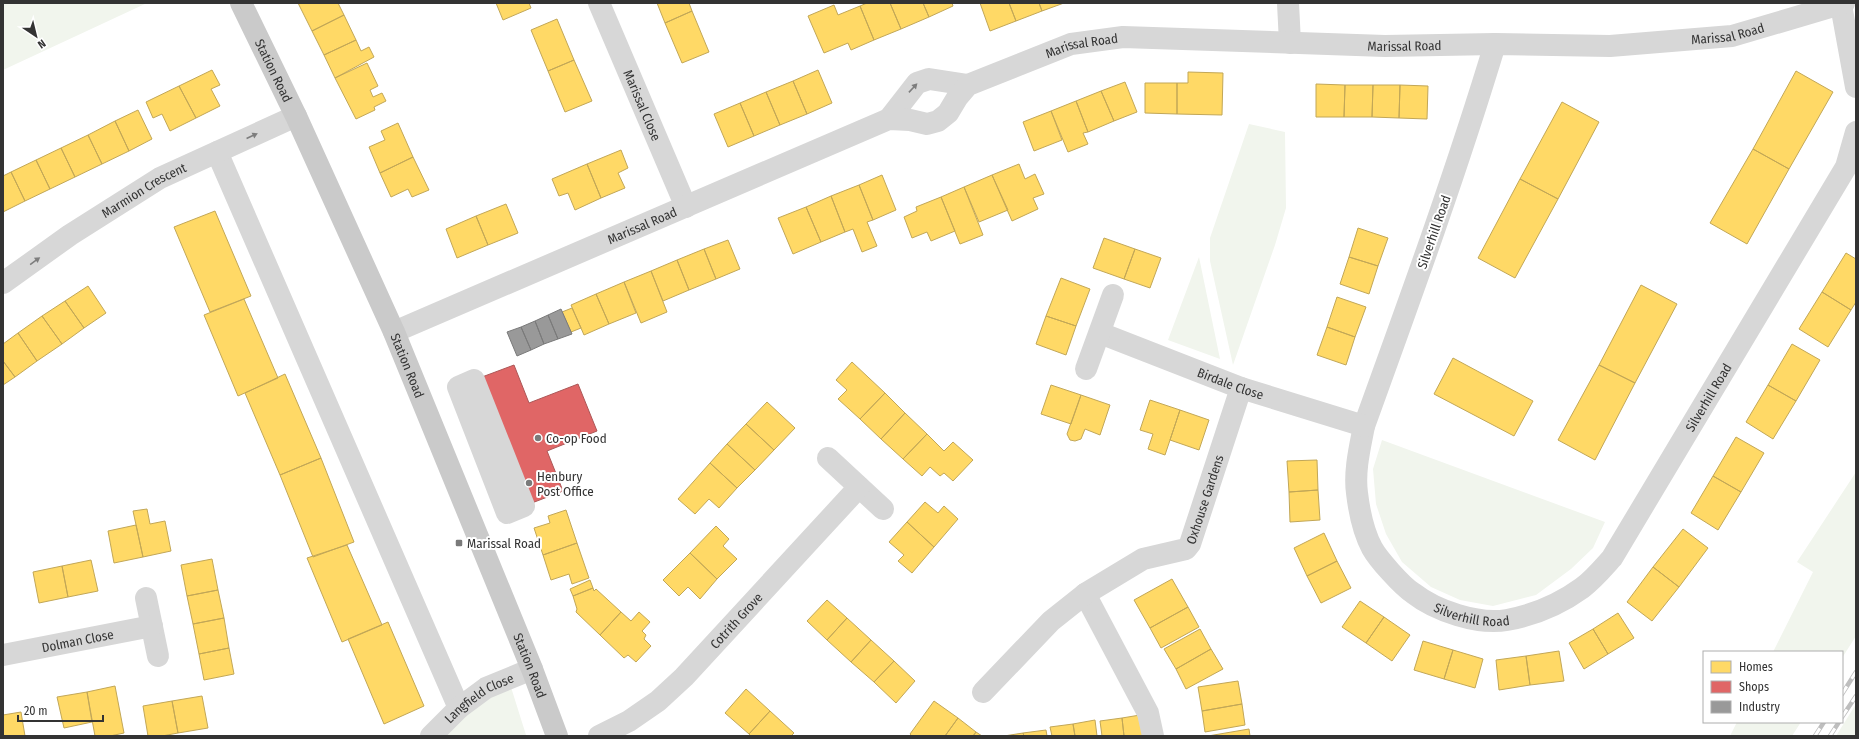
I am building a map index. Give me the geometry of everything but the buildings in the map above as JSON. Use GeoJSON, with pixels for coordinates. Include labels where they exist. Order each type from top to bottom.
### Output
{"type":"FeatureCollection","features":[{"type":"Feature","properties":{"kind":"main road","name":"Station Road"},"geometry":{"type":"LineString","coordinates":[[241,3],[296,116],[394,332],[532,670],[557,736]]}},
{"type":"Feature","properties":{"kind":"street","name":"Marissal Close"},"geometry":{"type":"LineString","coordinates":[[599,3],[686,207]]}},
{"type":"Feature","properties":{"kind":"street"},"geometry":{"type":"LineString","coordinates":[[1288,3],[1290,43]]}},
{"type":"Feature","properties":{"kind":"street","name":"Marissal Road"},"geometry":{"type":"LineString","coordinates":[[889,119],[917,83],[930,79],[968,85],[1071,44],[1096,40],[1123,37],[1385,46],[1496,44],[1610,46],[1732,36],[1842,4]]}},
{"type":"Feature","properties":{"kind":"street"},"geometry":{"type":"LineString","coordinates":[[1842,4],[1856,87]]}},
{"type":"Feature","properties":{"kind":"street","name":"Silverhill Road"},"geometry":{"type":"LineString","coordinates":[[1496,44],[1471,126],[1364,426],[1358,456],[1356,491],[1363,523],[1372,548],[1412,593],[1436,606],[1467,618],[1487,622],[1507,620],[1552,606],[1583,588],[1612,558],[1846,168],[1856,132]]}},
{"type":"Feature","properties":{"kind":"street","name":"Marissal Road"},"geometry":{"type":"LineString","coordinates":[[394,332],[889,119],[910,120],[927,124],[938,122],[948,113],[957,98],[968,85]]}},
{"type":"Feature","properties":{"kind":"street","name":"Marmion Crescent"},"geometry":{"type":"LineString","coordinates":[[3,283],[70,235],[160,178],[296,116]]}},
{"type":"Feature","properties":{"kind":"street"},"geometry":{"type":"LineString","coordinates":[[217,152],[459,708]]}},
{"type":"Feature","properties":{"kind":"street"},"geometry":{"type":"LineString","coordinates":[[1086,368],[1113,295]]}},
{"type":"Feature","properties":{"kind":"street","name":"Birdale Close"},"geometry":{"type":"LineString","coordinates":[[1100,333],[1241,388],[1364,426]]}},
{"type":"Feature","properties":{"kind":"street"},"geometry":{"type":"LineString","coordinates":[[474,380],[524,506],[507,513],[458,387],[474,380]]}},
{"type":"Feature","properties":{"kind":"street","name":"Oxhouse Gardens"},"geometry":{"type":"LineString","coordinates":[[983,692],[1051,621],[1085,594],[1142,559],[1186,549],[1190,544],[1241,388]]}},
{"type":"Feature","properties":{"kind":"street"},"geometry":{"type":"LineString","coordinates":[[828,458],[883,509]]}},
{"type":"Feature","properties":{"kind":"street","name":"Cotrith Grove"},"geometry":{"type":"LineString","coordinates":[[599,736],[630,721],[658,701],[684,677],[859,487]]}},
{"type":"Feature","properties":{"kind":"street"},"geometry":{"type":"LineString","coordinates":[[1085,594],[1148,713],[1154,736]]}},
{"type":"Feature","properties":{"kind":"street"},"geometry":{"type":"LineString","coordinates":[[146,598],[158,656]]}},
{"type":"Feature","properties":{"kind":"street","name":"Dolman Close"},"geometry":{"type":"LineString","coordinates":[[3,655],[152,626]]}},
{"type":"Feature","properties":{"kind":"street","name":"Langfield Close"},"geometry":{"type":"LineString","coordinates":[[431,736],[459,708],[486,688],[532,670]]}},
{"type":"Feature","properties":{"kind":"shaded area"},"geometry":{"type":"Polygon","coordinates":[[[3,3],[147,3],[3,70],[3,3]]]}},
{"type":"Feature","properties":{"kind":"shaded area"},"geometry":{"type":"Polygon","coordinates":[[[1249,124],[1285,132],[1286,208],[1275,245],[1233,365],[1210,261],[1210,238],[1249,124]]]}},
{"type":"Feature","properties":{"kind":"shaded area"},"geometry":{"type":"Polygon","coordinates":[[[1199,257],[1220,359],[1168,340],[1199,257]]]}},
{"type":"Feature","properties":{"kind":"shaded area"},"geometry":{"type":"Polygon","coordinates":[[[1382,440],[1605,522],[1593,548],[1571,569],[1536,595],[1493,606],[1460,600],[1431,587],[1402,562],[1386,534],[1376,504],[1373,469],[1382,440]]]}},
{"type":"Feature","properties":{"kind":"shaded area"},"geometry":{"type":"Polygon","coordinates":[[[1856,472],[1856,636],[1843,656],[1843,651],[1774,651],[1813,572],[1797,562],[1856,472]]]}},
{"type":"Feature","properties":{"kind":"shaded area"},"geometry":{"type":"Polygon","coordinates":[[[510,684],[526,735],[444,736],[472,708],[510,684]]]}},
{"type":"Feature","properties":{"kind":"shaded area"},"geometry":{"type":"Polygon","coordinates":[[[1856,704],[1856,736],[1836,736],[1856,704]]]}},
{"type":"Feature","properties":{"kind":"shaded area"},"geometry":{"type":"Polygon","coordinates":[[[1736,723],[1800,723],[1792,736],[1730,736],[1736,723]]]}},
{"type":"Feature","properties":{"kind":"railway"},"geometry":{"type":"LineString","coordinates":[[1843,692],[1856,672]]}},
{"type":"Feature","properties":{"kind":"railway"},"geometry":{"type":"LineString","coordinates":[[1843,716],[1856,696]]}},
{"type":"Feature","properties":{"kind":"railway"},"geometry":{"type":"LineString","coordinates":[[1815,736],[1823,723]]}},
{"type":"Feature","properties":{"kind":"railway"},"geometry":{"type":"LineString","coordinates":[[1830,736],[1838,723]]}},
{"type":"Feature","properties":{"kind":"place","name":"Co-op Food"},"geometry":{"type":"Point","coordinates":[538,438]}},
{"type":"Feature","properties":{"kind":"place","name":"Henbury Post Office"},"geometry":{"type":"Point","coordinates":[529,483]}},
{"type":"Feature","properties":{"kind":"place","name":"Marissal Road"},"geometry":{"type":"Point","coordinates":[459,543]}}]}
